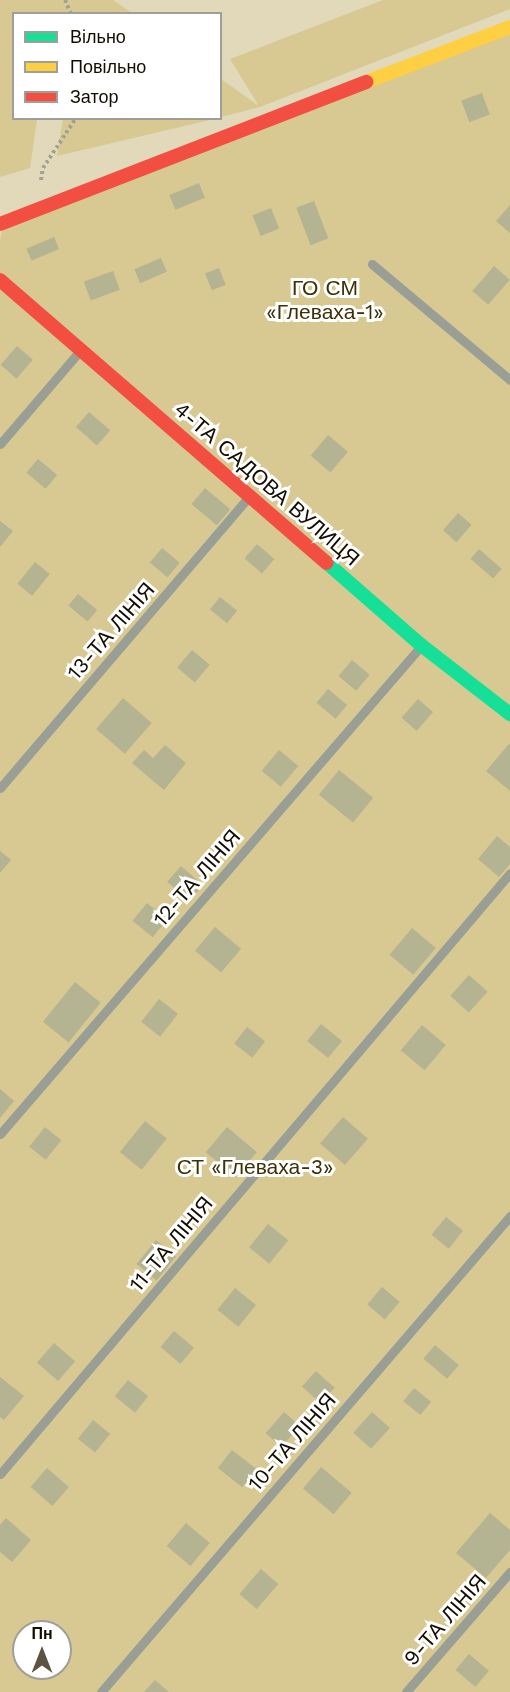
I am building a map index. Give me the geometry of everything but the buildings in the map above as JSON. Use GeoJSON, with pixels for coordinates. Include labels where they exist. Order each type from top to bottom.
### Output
{"type":"FeatureCollection","features":[{"type":"Feature","properties":{"kind":"street"},"geometry":{"type":"LineString","coordinates":[[0,224],[510,27]]}},
{"type":"Feature","properties":{"kind":"street","name":"4-ТА САДОВА ВУЛИЦЯ"},"geometry":{"type":"LineString","coordinates":[[0,280],[421,645],[510,714]]}},
{"type":"Feature","properties":{"kind":"lane"},"geometry":{"type":"LineString","coordinates":[[372,264],[510,380]]}},
{"type":"Feature","properties":{"kind":"lane"},"geometry":{"type":"LineString","coordinates":[[0,444],[82,349]]}},
{"type":"Feature","properties":{"kind":"lane","name":"13-ТА ЛІНІЯ"},"geometry":{"type":"LineString","coordinates":[[0,788],[249,497]]}},
{"type":"Feature","properties":{"kind":"lane","name":"12-ТА ЛІНІЯ"},"geometry":{"type":"LineString","coordinates":[[0,1134],[421,645]]}},
{"type":"Feature","properties":{"kind":"lane","name":"11-ТА ЛІНІЯ"},"geometry":{"type":"LineString","coordinates":[[0,1474],[510,873]]}},
{"type":"Feature","properties":{"kind":"lane","name":"10-ТА ЛІНІЯ"},"geometry":{"type":"LineString","coordinates":[[101,1692],[510,1216]]}},
{"type":"Feature","properties":{"kind":"lane","name":"9-ТА ЛІНІЯ"},"geometry":{"type":"LineString","coordinates":[[406,1692],[510,1572]]}},
{"type":"Feature","properties":{"kind":"path"},"geometry":{"type":"LineString","coordinates":[[34,211],[43,168],[75,120]]}},
{"type":"Feature","properties":{"kind":"green space"},"geometry":{"type":"Polygon","coordinates":[[[0,0],[113,0],[131,12],[12,12],[12,120],[37,120],[30,168],[0,177],[0,0]]]}},
{"type":"Feature","properties":{"kind":"green space"},"geometry":{"type":"Polygon","coordinates":[[[383,0],[510,0],[510,9],[260,107],[222,117],[222,80],[259,106],[230,59],[383,0]]]}},
{"type":"Feature","properties":{"kind":"green space","name":"СТ «Глеваха-3»"},"geometry":{"type":"Polygon","coordinates":[[[510,31],[510,1692],[0,1692],[0,240],[3,227],[510,31]]]}},
{"type":"Feature","properties":{"kind":"green space"},"geometry":{"type":"Polygon","coordinates":[[[63,120],[210,120],[57,156],[63,120]]]}},
{"type":"Feature","properties":{"kind":"traffic: fast"},"geometry":{"type":"LineString","coordinates":[[327,563],[421,645],[510,714]]}},
{"type":"Feature","properties":{"kind":"traffic: slow"},"geometry":{"type":"LineString","coordinates":[[366,82],[510,27]]}},
{"type":"Feature","properties":{"kind":"traffic: jam"},"geometry":{"type":"LineString","coordinates":[[0,224],[366,82]]}},
{"type":"Feature","properties":{"kind":"traffic: jam"},"geometry":{"type":"LineString","coordinates":[[0,280],[327,563]]}},
{"type":"Feature","properties":{"kind":"park label","name":"ГО СМ «Глеваха-1»"},"geometry":{"type":"Point","coordinates":[325,300]}}]}
